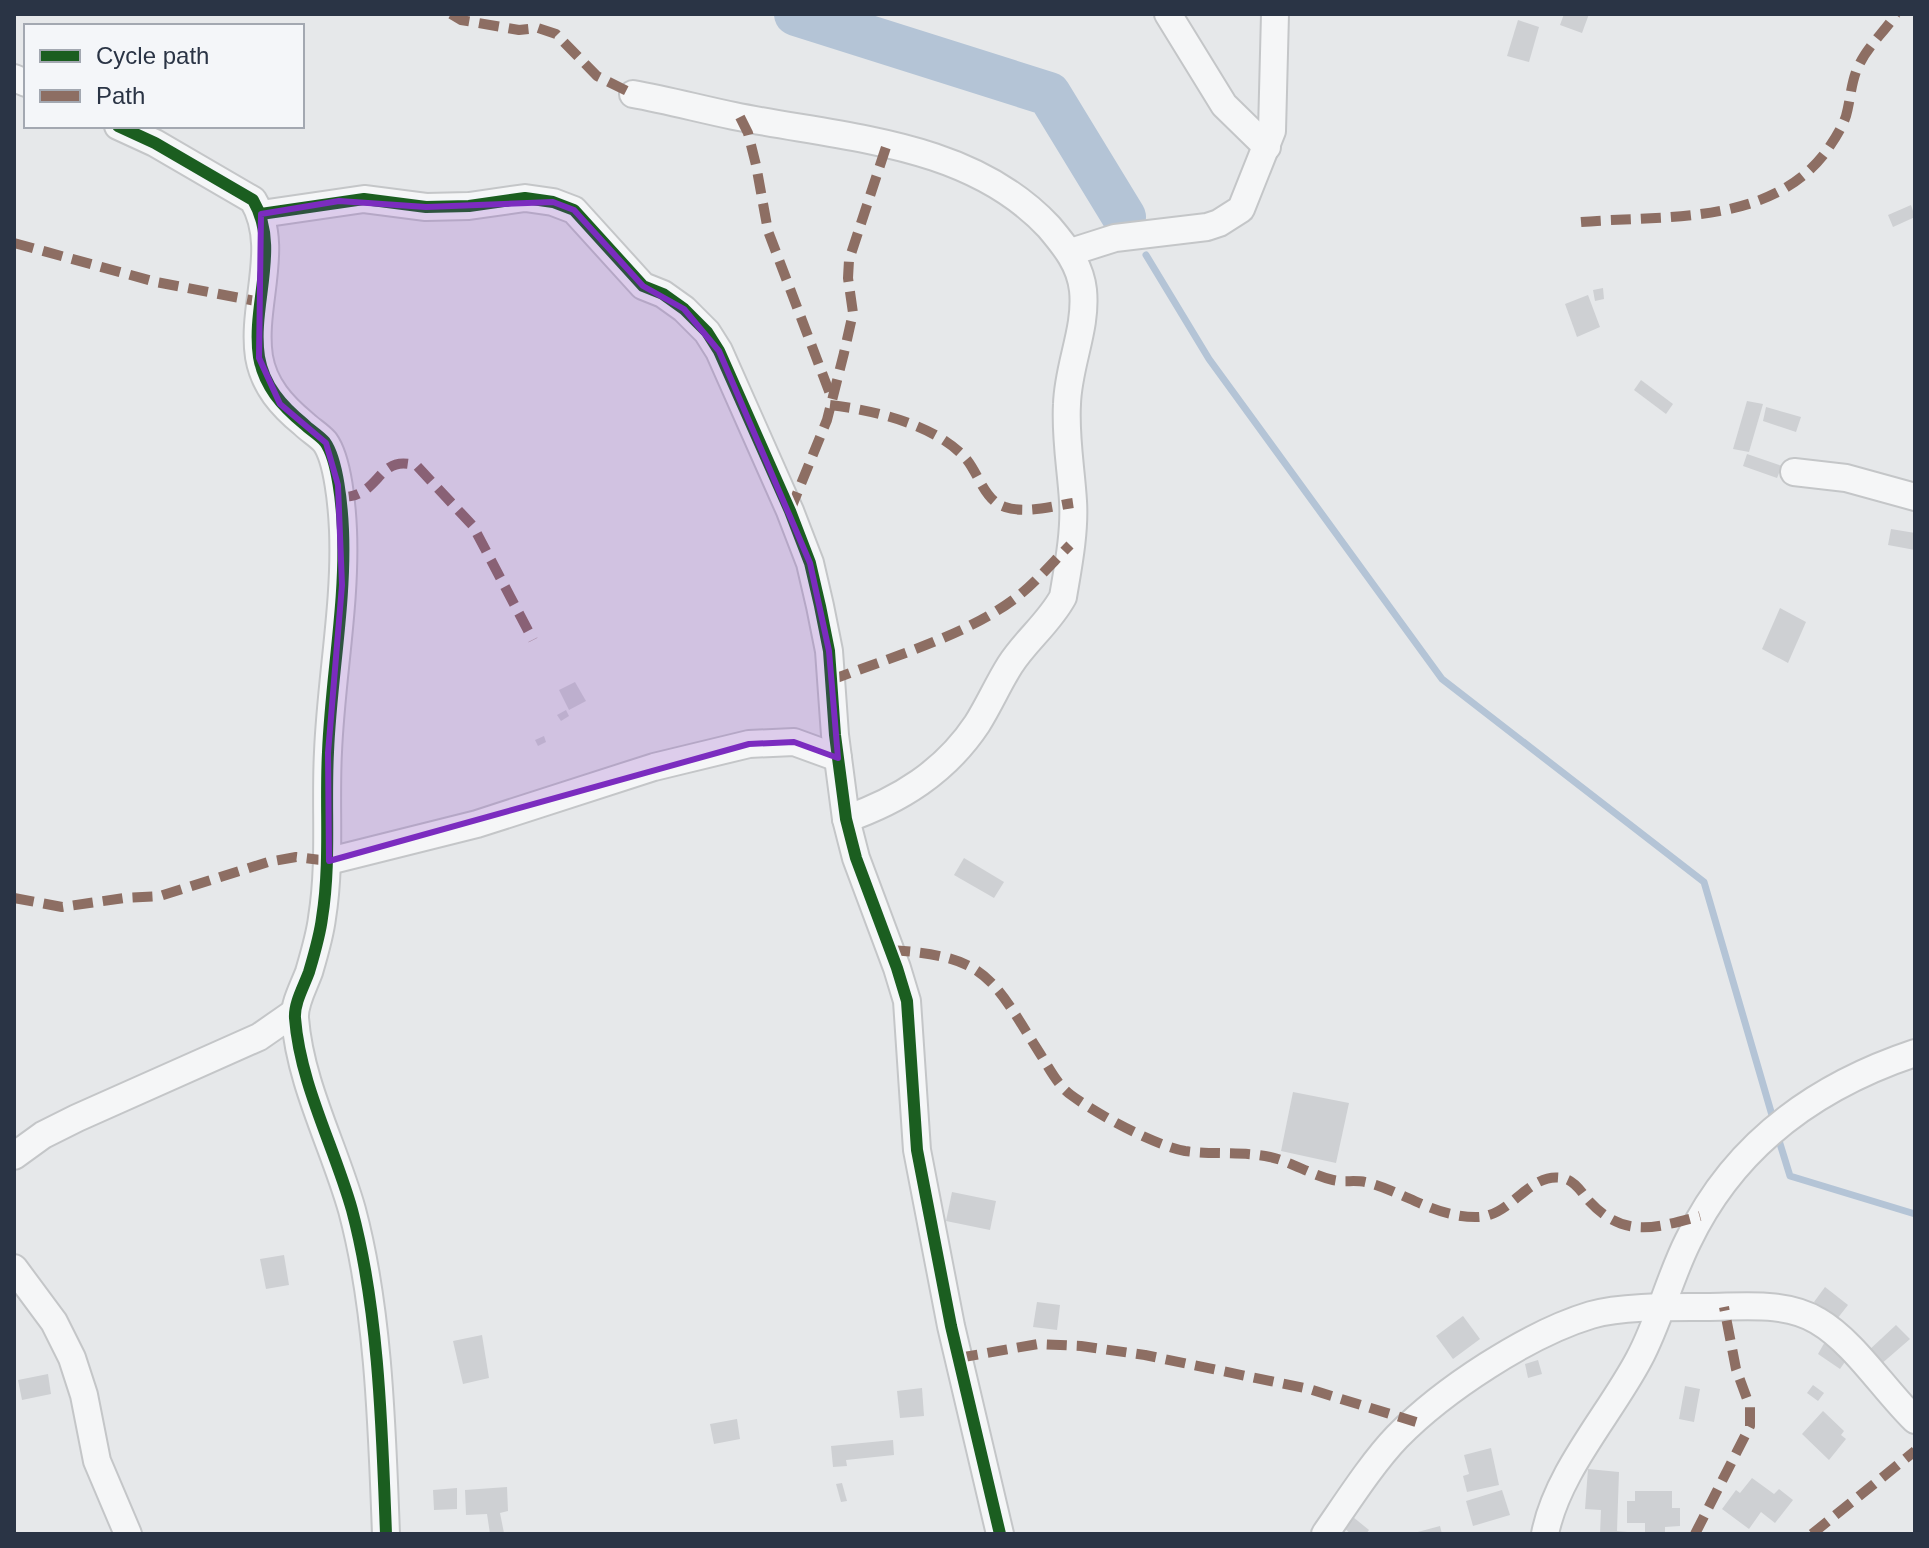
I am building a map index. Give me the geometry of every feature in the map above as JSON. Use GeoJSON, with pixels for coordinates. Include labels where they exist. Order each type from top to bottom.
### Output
{"type":"FeatureCollection","features":[{"type":"Feature","properties":{"kind":"street"},"geometry":{"type":"LineString","coordinates":[[1168,14],[1224,105],[1267,147]]}},
{"type":"Feature","properties":{"kind":"street"},"geometry":{"type":"LineString","coordinates":[[1071,252],[1115,238],[1174,232],[1219,223],[1241,209],[1272,131],[1275,14]]}},
{"type":"Feature","properties":{"kind":"street"},"geometry":{"type":"LineString","coordinates":[[633,94],[734,116],[811,127],[887,144],[960,166],[991,182],[1039,217],[1071,252],[1083,288],[1082,326],[1073,358],[1067,400],[1066,444],[1073,503],[1063,597],[1056,611],[1011,664],[977,724],[957,751],[907,793],[881,807],[846,819]]}},
{"type":"Feature","properties":{"kind":"street"},"geometry":{"type":"LineString","coordinates":[[122,128],[155,143],[253,200],[261,214],[264,248],[258,326],[259,358],[280,404],[326,443],[338,485],[343,530],[342,585],[328,753],[329,861],[325,873],[322,918],[310,969],[295,1012],[300,1058],[352,1210],[363,1261],[382,1415],[386,1534]]}},
{"type":"Feature","properties":{"kind":"street"},"geometry":{"type":"LineString","coordinates":[[261,214],[364,199],[426,207],[469,206],[525,198],[553,202],[574,210],[643,286],[663,294],[684,309],[707,332],[719,351],[810,563],[829,651],[846,819],[856,858],[907,1001],[917,1150],[951,1326],[1000,1534]]}},
{"type":"Feature","properties":{"kind":"street"},"geometry":{"type":"LineString","coordinates":[[1794,472],[1846,478],[1915,497]]}},
{"type":"Feature","properties":{"kind":"street"},"geometry":{"type":"LineString","coordinates":[[329,861],[477,824],[654,767],[736,747],[772,741],[794,742],[838,758]]}},
{"type":"Feature","properties":{"kind":"street"},"geometry":{"type":"LineString","coordinates":[[14,1156],[43,1135],[77,1118],[259,1037],[295,1012]]}},
{"type":"Feature","properties":{"kind":"street"},"geometry":{"type":"LineString","coordinates":[[1545,1534],[1549,1515],[1564,1484],[1641,1356],[1700,1216],[1721,1187],[1782,1121],[1816,1097],[1883,1064],[1915,1053]]}},
{"type":"Feature","properties":{"kind":"street"},"geometry":{"type":"LineString","coordinates":[[14,1268],[54,1322],[72,1358],[84,1395],[97,1461],[128,1534]]}},
{"type":"Feature","properties":{"kind":"street"},"geometry":{"type":"LineString","coordinates":[[1325,1534],[1397,1437],[1470,1376],[1545,1333],[1593,1314],[1660,1308],[1760,1306],[1798,1312],[1818,1320],[1855,1351],[1884,1389],[1915,1420]]}},
{"type":"Feature","properties":{"kind":"highlighted area"},"geometry":{"type":"Polygon","coordinates":[[[339,201],[426,207],[553,202],[574,210],[643,286],[684,309],[719,351],[810,563],[829,651],[838,758],[794,742],[749,744],[329,861],[328,753],[342,585],[338,485],[326,443],[280,404],[259,358],[261,214],[339,201]]]}},
{"type":"Feature","properties":{"kind":"building"},"geometry":{"type":"Polygon","coordinates":[[[1564,14],[1589,14],[1582,33],[1560,25],[1564,14]]]}},
{"type":"Feature","properties":{"kind":"building"},"geometry":{"type":"Polygon","coordinates":[[[1518,20],[1539,27],[1529,62],[1507,56],[1518,20]]]}},
{"type":"Feature","properties":{"kind":"building"},"geometry":{"type":"Polygon","coordinates":[[[1911,205],[1915,217],[1893,227],[1888,215],[1911,205]]]}},
{"type":"Feature","properties":{"kind":"building"},"geometry":{"type":"Polygon","coordinates":[[[1603,288],[1604,299],[1595,301],[1593,290],[1603,288]]]}},
{"type":"Feature","properties":{"kind":"building"},"geometry":{"type":"Polygon","coordinates":[[[1588,295],[1600,327],[1577,337],[1565,304],[1588,295]]]}},
{"type":"Feature","properties":{"kind":"building"},"geometry":{"type":"Polygon","coordinates":[[[1641,380],[1673,404],[1666,414],[1634,390],[1641,380]]]}},
{"type":"Feature","properties":{"kind":"building"},"geometry":{"type":"Polygon","coordinates":[[[1747,401],[1763,404],[1749,452],[1733,449],[1747,401]]]}},
{"type":"Feature","properties":{"kind":"building"},"geometry":{"type":"Polygon","coordinates":[[[1766,407],[1801,417],[1796,432],[1763,421],[1766,407]]]}},
{"type":"Feature","properties":{"kind":"building"},"geometry":{"type":"Polygon","coordinates":[[[1747,454],[1782,466],[1777,478],[1743,466],[1747,454]]]}},
{"type":"Feature","properties":{"kind":"building"},"geometry":{"type":"Polygon","coordinates":[[[1891,529],[1915,533],[1915,550],[1888,545],[1891,529]]]}},
{"type":"Feature","properties":{"kind":"building"},"geometry":{"type":"Polygon","coordinates":[[[1780,608],[1806,622],[1788,663],[1762,649],[1780,608]]]}},
{"type":"Feature","properties":{"kind":"building"},"geometry":{"type":"Polygon","coordinates":[[[575,682],[586,701],[569,710],[559,690],[575,682]]]}},
{"type":"Feature","properties":{"kind":"building"},"geometry":{"type":"Polygon","coordinates":[[[566,710],[569,716],[561,721],[557,715],[566,710]]]}},
{"type":"Feature","properties":{"kind":"building"},"geometry":{"type":"Polygon","coordinates":[[[544,736],[546,742],[538,746],[535,740],[544,736]]]}},
{"type":"Feature","properties":{"kind":"building"},"geometry":{"type":"Polygon","coordinates":[[[964,858],[1004,882],[994,898],[954,875],[964,858]]]}},
{"type":"Feature","properties":{"kind":"building"},"geometry":{"type":"Polygon","coordinates":[[[1293,1092],[1349,1103],[1336,1163],[1281,1151],[1293,1092]]]}},
{"type":"Feature","properties":{"kind":"building"},"geometry":{"type":"Polygon","coordinates":[[[952,1192],[996,1201],[990,1230],[946,1221],[952,1192]]]}},
{"type":"Feature","properties":{"kind":"building"},"geometry":{"type":"Polygon","coordinates":[[[284,1255],[289,1285],[266,1289],[260,1259],[284,1255]]]}},
{"type":"Feature","properties":{"kind":"building"},"geometry":{"type":"Polygon","coordinates":[[[1825,1287],[1848,1305],[1837,1319],[1814,1302],[1825,1287]]]}},
{"type":"Feature","properties":{"kind":"building"},"geometry":{"type":"Polygon","coordinates":[[[1037,1302],[1060,1305],[1057,1330],[1033,1327],[1037,1302]]]}},
{"type":"Feature","properties":{"kind":"building"},"geometry":{"type":"Polygon","coordinates":[[[1463,1316],[1480,1339],[1453,1359],[1436,1336],[1463,1316]]]}},
{"type":"Feature","properties":{"kind":"building"},"geometry":{"type":"Polygon","coordinates":[[[1896,1325],[1910,1339],[1880,1365],[1867,1352],[1896,1325]]]}},
{"type":"Feature","properties":{"kind":"building"},"geometry":{"type":"Polygon","coordinates":[[[482,1335],[489,1378],[463,1384],[453,1341],[482,1335]]]}},
{"type":"Feature","properties":{"kind":"building"},"geometry":{"type":"Polygon","coordinates":[[[1826,1340],[1849,1356],[1840,1369],[1818,1354],[1826,1340]]]}},
{"type":"Feature","properties":{"kind":"building"},"geometry":{"type":"Polygon","coordinates":[[[1538,1360],[1542,1374],[1528,1378],[1525,1364],[1538,1360]]]}},
{"type":"Feature","properties":{"kind":"building"},"geometry":{"type":"Polygon","coordinates":[[[48,1374],[51,1394],[22,1400],[18,1380],[48,1374]]]}},
{"type":"Feature","properties":{"kind":"building"},"geometry":{"type":"Polygon","coordinates":[[[1813,1385],[1824,1393],[1818,1401],[1807,1393],[1813,1385]]]}},
{"type":"Feature","properties":{"kind":"building"},"geometry":{"type":"Polygon","coordinates":[[[1685,1386],[1700,1389],[1694,1422],[1679,1419],[1685,1386]]]}},
{"type":"Feature","properties":{"kind":"building"},"geometry":{"type":"Polygon","coordinates":[[[922,1388],[924,1416],[900,1418],[897,1391],[922,1388]]]}},
{"type":"Feature","properties":{"kind":"building"},"geometry":{"type":"Polygon","coordinates":[[[1823,1411],[1844,1431],[1841,1435],[1846,1439],[1829,1460],[1802,1434],[1823,1411]]]}},
{"type":"Feature","properties":{"kind":"building"},"geometry":{"type":"Polygon","coordinates":[[[737,1419],[740,1439],[714,1444],[710,1424],[737,1419]]]}},
{"type":"Feature","properties":{"kind":"building"},"geometry":{"type":"Polygon","coordinates":[[[893,1440],[894,1455],[846,1460],[847,1466],[833,1467],[831,1446],[893,1440]]]}},
{"type":"Feature","properties":{"kind":"building"},"geometry":{"type":"Polygon","coordinates":[[[1491,1448],[1499,1485],[1467,1492],[1463,1476],[1469,1474],[1464,1455],[1491,1448]]]}},
{"type":"Feature","properties":{"kind":"building"},"geometry":{"type":"Polygon","coordinates":[[[1588,1469],[1619,1472],[1617,1531],[1628,1534],[1600,1534],[1601,1510],[1585,1509],[1588,1469]]]}},
{"type":"Feature","properties":{"kind":"building"},"geometry":{"type":"Polygon","coordinates":[[[1752,1478],[1774,1494],[1779,1489],[1793,1500],[1775,1523],[1761,1512],[1749,1529],[1722,1509],[1736,1490],[1740,1493],[1752,1478]]]}},
{"type":"Feature","properties":{"kind":"building"},"geometry":{"type":"Polygon","coordinates":[[[842,1483],[847,1501],[841,1502],[836,1484],[842,1483]]]}},
{"type":"Feature","properties":{"kind":"building"},"geometry":{"type":"Polygon","coordinates":[[[507,1487],[508,1511],[500,1513],[504,1533],[490,1534],[487,1514],[466,1515],[465,1490],[507,1487]]]}},
{"type":"Feature","properties":{"kind":"building"},"geometry":{"type":"Polygon","coordinates":[[[457,1488],[457,1509],[434,1510],[433,1490],[457,1488]]]}},
{"type":"Feature","properties":{"kind":"building"},"geometry":{"type":"Polygon","coordinates":[[[1502,1490],[1510,1515],[1473,1526],[1466,1501],[1502,1490]]]}},
{"type":"Feature","properties":{"kind":"building"},"geometry":{"type":"Polygon","coordinates":[[[1635,1491],[1672,1491],[1672,1508],[1680,1508],[1680,1526],[1665,1527],[1665,1532],[1645,1533],[1645,1523],[1627,1523],[1627,1501],[1635,1501],[1635,1491]]]}},
{"type":"Feature","properties":{"kind":"building"},"geometry":{"type":"Polygon","coordinates":[[[1353,1517],[1369,1530],[1366,1534],[1351,1534],[1344,1528],[1353,1517]]]}},
{"type":"Feature","properties":{"kind":"building"},"geometry":{"type":"Polygon","coordinates":[[[1440,1526],[1442,1534],[1414,1533],[1440,1526]]]}},
{"type":"Feature","properties":{"kind":"waterway"},"geometry":{"type":"LineString","coordinates":[[796,14],[1049,94],[1124,217]]}},
{"type":"Feature","properties":{"kind":"waterway"},"geometry":{"type":"LineString","coordinates":[[1146,255],[1209,359],[1442,679],[1704,882],[1774,1122]]}},
{"type":"Feature","properties":{"kind":"waterway"},"geometry":{"type":"LineString","coordinates":[[1777,1134],[1790,1176],[1915,1214]]}},
{"type":"Feature","properties":{"kind":"marked path"},"geometry":{"type":"LineString","coordinates":[[451,14],[461,20],[519,30],[538,28],[556,34],[597,76],[633,94]]}},
{"type":"Feature","properties":{"kind":"marked path"},"geometry":{"type":"LineString","coordinates":[[1581,222],[1713,212],[1775,194],[1802,177],[1837,135],[1846,116],[1857,69],[1896,14]]}},
{"type":"Feature","properties":{"kind":"marked path"},"geometry":{"type":"LineString","coordinates":[[740,117],[748,133],[756,165],[768,231],[832,399]]}},
{"type":"Feature","properties":{"kind":"marked path"},"geometry":{"type":"LineString","coordinates":[[790,511],[827,420],[853,313],[849,260],[887,144]]}},
{"type":"Feature","properties":{"kind":"marked path"},"geometry":{"type":"LineString","coordinates":[[14,243],[156,282],[261,302]]}},
{"type":"Feature","properties":{"kind":"marked path"},"geometry":{"type":"LineString","coordinates":[[830,405],[885,415],[939,437],[967,460],[987,493],[1005,507],[1030,510],[1073,503]]}},
{"type":"Feature","properties":{"kind":"marked path"},"geometry":{"type":"LineString","coordinates":[[339,497],[364,491],[394,465],[404,463],[417,466],[473,526],[533,640]]}},
{"type":"Feature","properties":{"kind":"marked path"},"geometry":{"type":"LineString","coordinates":[[831,680],[952,634],[997,611],[1024,591],[1070,545]]}},
{"type":"Feature","properties":{"kind":"marked path"},"geometry":{"type":"LineString","coordinates":[[14,898],[62,907],[160,896],[268,862],[296,857],[329,861]]}},
{"type":"Feature","properties":{"kind":"marked path"},"geometry":{"type":"LineString","coordinates":[[890,950],[947,958],[967,965],[982,975],[1009,1005],[1066,1091],[1111,1120],[1172,1148],[1270,1157],[1333,1180],[1360,1181],[1383,1187],[1435,1209],[1463,1216],[1490,1215],[1530,1187],[1550,1178],[1571,1181],[1602,1213],[1628,1226],[1655,1227],[1700,1216]]}},
{"type":"Feature","properties":{"kind":"marked path"},"geometry":{"type":"LineString","coordinates":[[1695,1534],[1750,1426],[1750,1407],[1736,1369],[1724,1307]]}},
{"type":"Feature","properties":{"kind":"marked path"},"geometry":{"type":"LineString","coordinates":[[958,1358],[1038,1344],[1081,1346],[1145,1355],[1309,1389],[1416,1422]]}},
{"type":"Feature","properties":{"kind":"marked path"},"geometry":{"type":"LineString","coordinates":[[1812,1534],[1915,1451]]}},
{"type":"Feature","properties":{"kind":"cycle path"},"geometry":{"type":"LineString","coordinates":[[122,128],[155,143],[253,200],[265,237],[258,337],[261,367],[281,403],[325,442],[336,472],[342,509],[343,558],[328,752],[325,897],[318,938],[295,1018],[303,1067],[345,1186],[361,1249],[378,1371],[386,1534]]}},
{"type":"Feature","properties":{"kind":"cycle path"},"geometry":{"type":"LineString","coordinates":[[261,214],[364,199],[426,207],[469,206],[525,198],[553,202],[574,210],[643,286],[663,294],[684,309],[707,332],[719,351],[810,563],[829,651],[835,735],[846,819],[856,858],[907,1001],[917,1150],[951,1326],[1000,1534]]}}]}
